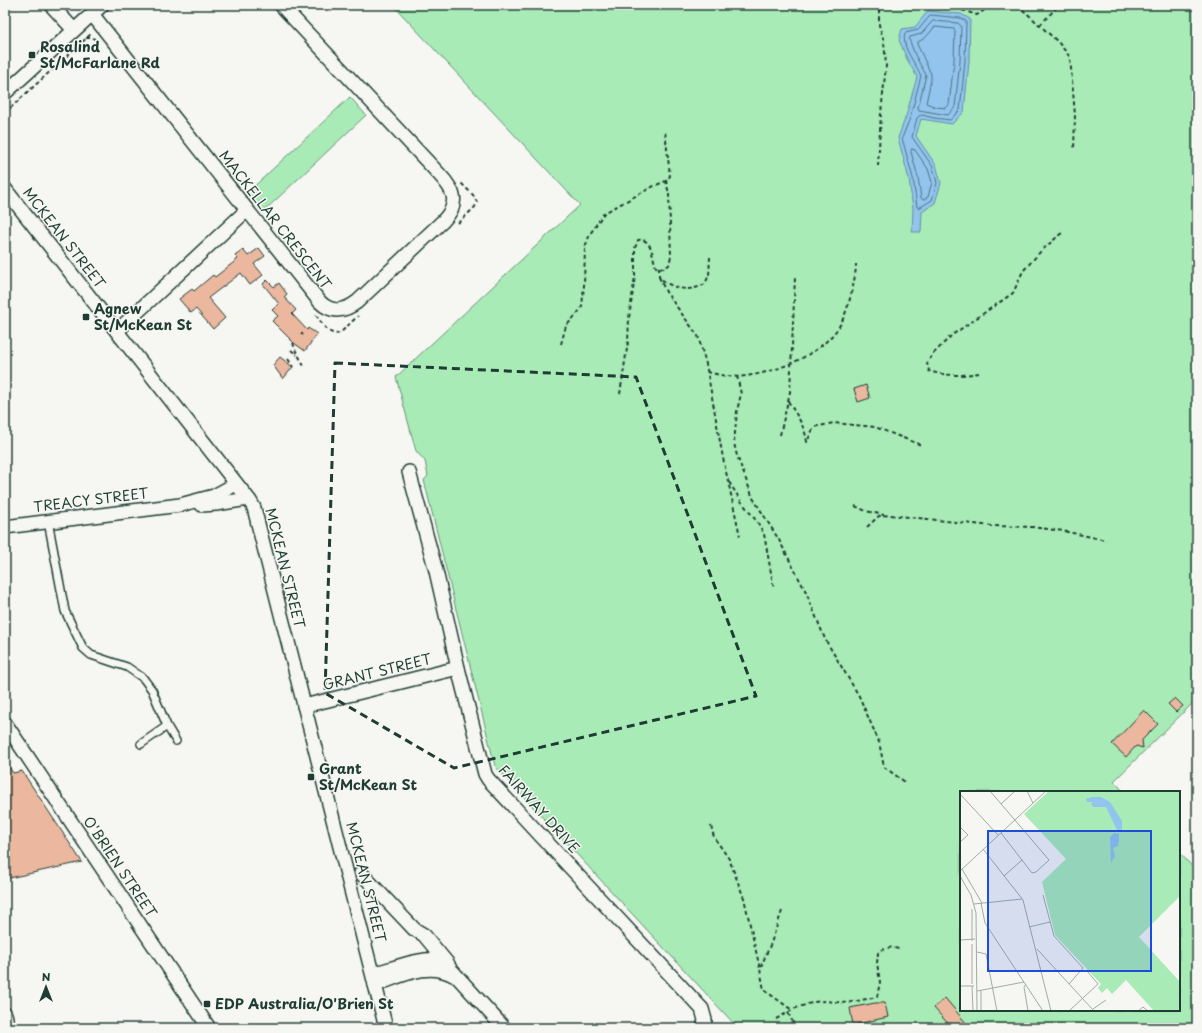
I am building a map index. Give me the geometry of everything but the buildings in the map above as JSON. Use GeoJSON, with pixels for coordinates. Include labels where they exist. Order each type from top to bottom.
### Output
{"type":"FeatureCollection","features":[{"type":"Feature","properties":{"kind":"street"},"geometry":{"type":"LineString","coordinates":[[51,5],[74,30]]}},
{"type":"Feature","properties":{"kind":"street"},"geometry":{"type":"LineString","coordinates":[[5,93],[102,5]]}},
{"type":"Feature","properties":{"kind":"street","name":"MACKELLAR CRESCENT"},"geometry":{"type":"LineString","coordinates":[[92,14],[320,302],[329,309],[338,311],[351,307],[443,221],[452,210],[454,204],[453,194],[446,182],[281,5]]}},
{"type":"Feature","properties":{"kind":"street","name":"MCKEAN STREET"},"geometry":{"type":"LineString","coordinates":[[5,189],[254,508],[386,1028]]}},
{"type":"Feature","properties":{"kind":"street"},"geometry":{"type":"LineString","coordinates":[[117,331],[247,210]]}},
{"type":"Feature","properties":{"kind":"street","name":"FAIRWAY DRIVE"},"geometry":{"type":"LineString","coordinates":[[409,472],[436,571],[484,772],[702,1009],[705,1020],[704,1028]]}},
{"type":"Feature","properties":{"kind":"street","name":"TREACY STREET"},"geometry":{"type":"LineString","coordinates":[[180,505],[214,496],[236,484]]}},
{"type":"Feature","properties":{"kind":"street","name":"TREACY STREET"},"geometry":{"type":"LineString","coordinates":[[5,527],[180,505],[216,504],[248,499]]}},
{"type":"Feature","properties":{"kind":"street","name":"GRANT STREET"},"geometry":{"type":"LineString","coordinates":[[304,706],[458,668]]}},
{"type":"Feature","properties":{"kind":"street","name":"O'BRIEN STREET"},"geometry":{"type":"LineString","coordinates":[[5,723],[9,737],[209,1028]]}},
{"type":"Feature","properties":{"kind":"street"},"geometry":{"type":"LineString","coordinates":[[361,874],[414,929],[424,935],[457,977]]}},
{"type":"Feature","properties":{"kind":"street"},"geometry":{"type":"LineString","coordinates":[[374,980],[424,960],[434,959],[443,961],[504,1028]]}},
{"type":"Feature","properties":{"kind":"street"},"geometry":{"type":"LineString","coordinates":[[5,1014],[8,1028]]}},
{"type":"Feature","properties":{"kind":"lane"},"geometry":{"type":"LineString","coordinates":[[48,521],[65,611],[83,648],[91,655],[127,667],[143,678],[152,690],[167,726],[176,741]]}},
{"type":"Feature","properties":{"kind":"lane"},"geometry":{"type":"LineString","coordinates":[[141,744],[167,726]]}},
{"type":"Feature","properties":{"kind":"path"},"geometry":{"type":"LineString","coordinates":[[878,166],[881,113],[886,66],[884,41],[879,25],[879,5]]}},
{"type":"Feature","properties":{"kind":"path"},"geometry":{"type":"LineString","coordinates":[[950,5],[977,15],[992,5]]}},
{"type":"Feature","properties":{"kind":"path"},"geometry":{"type":"LineString","coordinates":[[1016,5],[1058,42],[1070,57],[1075,115],[1074,150]]}},
{"type":"Feature","properties":{"kind":"path"},"geometry":{"type":"LineString","coordinates":[[1040,25],[1059,5]]}},
{"type":"Feature","properties":{"kind":"path"},"geometry":{"type":"LineString","coordinates":[[5,113],[94,31]]}},
{"type":"Feature","properties":{"kind":"path"},"geometry":{"type":"LineString","coordinates":[[86,38],[93,38],[100,42]]}},
{"type":"Feature","properties":{"kind":"path"},"geometry":{"type":"LineString","coordinates":[[561,344],[566,326],[582,307],[585,247],[590,234],[604,214],[643,191],[666,181],[670,176],[665,131]]}},
{"type":"Feature","properties":{"kind":"path"},"geometry":{"type":"LineString","coordinates":[[457,178],[473,195],[477,202],[475,207],[458,223]]}},
{"type":"Feature","properties":{"kind":"path"},"geometry":{"type":"LineString","coordinates":[[620,394],[636,276],[635,248],[638,240],[646,242],[652,251],[656,267],[664,268],[669,265],[669,194],[666,181]]}},
{"type":"Feature","properties":{"kind":"path"},"geometry":{"type":"LineString","coordinates":[[979,373],[968,375],[938,374],[929,371],[926,363],[952,335],[1013,293],[1024,271],[1041,251],[1064,231]]}},
{"type":"Feature","properties":{"kind":"path"},"geometry":{"type":"LineString","coordinates":[[659,277],[666,283],[673,286],[696,289],[705,284],[709,275],[710,257]]}},
{"type":"Feature","properties":{"kind":"path"},"geometry":{"type":"LineString","coordinates":[[707,372],[723,376],[745,376],[770,371],[810,354],[826,342],[838,328],[849,302],[856,264]]}},
{"type":"Feature","properties":{"kind":"path"},"geometry":{"type":"LineString","coordinates":[[659,267],[659,277],[666,292],[698,336],[707,372],[740,536]]}},
{"type":"Feature","properties":{"kind":"path"},"geometry":{"type":"LineString","coordinates":[[780,435],[790,392],[795,277]]}},
{"type":"Feature","properties":{"kind":"path"},"geometry":{"type":"LineString","coordinates":[[316,315],[329,332],[337,334],[360,315]]}},
{"type":"Feature","properties":{"kind":"path"},"geometry":{"type":"LineString","coordinates":[[293,343],[305,368]]}},
{"type":"Feature","properties":{"kind":"path"},"geometry":{"type":"LineString","coordinates":[[291,350],[300,357]]}},
{"type":"Feature","properties":{"kind":"path"},"geometry":{"type":"LineString","coordinates":[[288,358],[293,367]]}},
{"type":"Feature","properties":{"kind":"path"},"geometry":{"type":"LineString","coordinates":[[737,376],[741,394],[736,411],[734,443],[737,456],[753,498],[779,540],[806,592],[825,639],[859,696],[879,742],[884,767],[905,782]]}},
{"type":"Feature","properties":{"kind":"path"},"geometry":{"type":"LineString","coordinates":[[788,401],[800,420],[807,442],[814,427],[834,423],[875,427],[920,445]]}},
{"type":"Feature","properties":{"kind":"path"},"geometry":{"type":"LineString","coordinates":[[728,480],[764,534],[774,589]]}},
{"type":"Feature","properties":{"kind":"path"},"geometry":{"type":"LineString","coordinates":[[854,506],[866,511],[890,516]]}},
{"type":"Feature","properties":{"kind":"path"},"geometry":{"type":"LineString","coordinates":[[867,527],[879,516],[890,516],[993,526],[1032,527],[1063,531],[1106,540]]}},
{"type":"Feature","properties":{"kind":"path"},"geometry":{"type":"LineString","coordinates":[[711,826],[714,837],[729,859],[744,898],[764,990],[792,1010]]}},
{"type":"Feature","properties":{"kind":"path"},"geometry":{"type":"LineString","coordinates":[[760,969],[782,911]]}},
{"type":"Feature","properties":{"kind":"path"},"geometry":{"type":"LineString","coordinates":[[776,1019],[792,1010],[814,1002],[825,1001],[847,1003],[877,997],[880,982],[877,963],[878,954],[883,950],[890,948],[901,950]]}},
{"type":"Feature","properties":{"kind":"path"},"geometry":{"type":"LineString","coordinates":[[788,1013],[796,1028]]}},
{"type":"Feature","properties":{"kind":"highlighted area"},"geometry":{"type":"Polygon","coordinates":[[[335,363],[636,377],[756,696],[454,768],[325,693],[335,363]]]}},
{"type":"Feature","properties":{"kind":"green space"},"geometry":{"type":"Polygon","coordinates":[[[393,5],[1197,5],[1197,699],[1114,781],[1123,791],[960,791],[960,1011],[1180,1011],[1180,853],[1197,872],[1197,1028],[738,1028],[495,766],[424,480],[428,476],[425,461],[416,451],[396,377],[580,205],[393,5]]]}},
{"type":"Feature","properties":{"kind":"green space"},"geometry":{"type":"Polygon","coordinates":[[[350,97],[366,115],[263,212],[247,193],[350,97]]]}},
{"type":"Feature","properties":{"kind":"water"},"geometry":{"type":"Polygon","coordinates":[[[928,11],[961,14],[970,19],[969,62],[964,112],[952,124],[921,119],[916,136],[936,165],[941,183],[935,203],[922,212],[921,232],[912,232],[913,209],[909,179],[898,138],[917,77],[899,40],[902,29],[915,27],[928,11]]]}},
{"type":"Feature","properties":{"kind":"place","name":"Rosalind St/McFarlane Rd"},"geometry":{"type":"Point","coordinates":[32,55]}},
{"type":"Feature","properties":{"kind":"place","name":"Agnew St/McKean St"},"geometry":{"type":"Point","coordinates":[86,317]}},
{"type":"Feature","properties":{"kind":"place","name":"Grant St/McKean St"},"geometry":{"type":"Point","coordinates":[311,777]}},
{"type":"Feature","properties":{"kind":"place","name":"EDP Australia/O'Brien St"},"geometry":{"type":"Point","coordinates":[207,1004]}}]}
